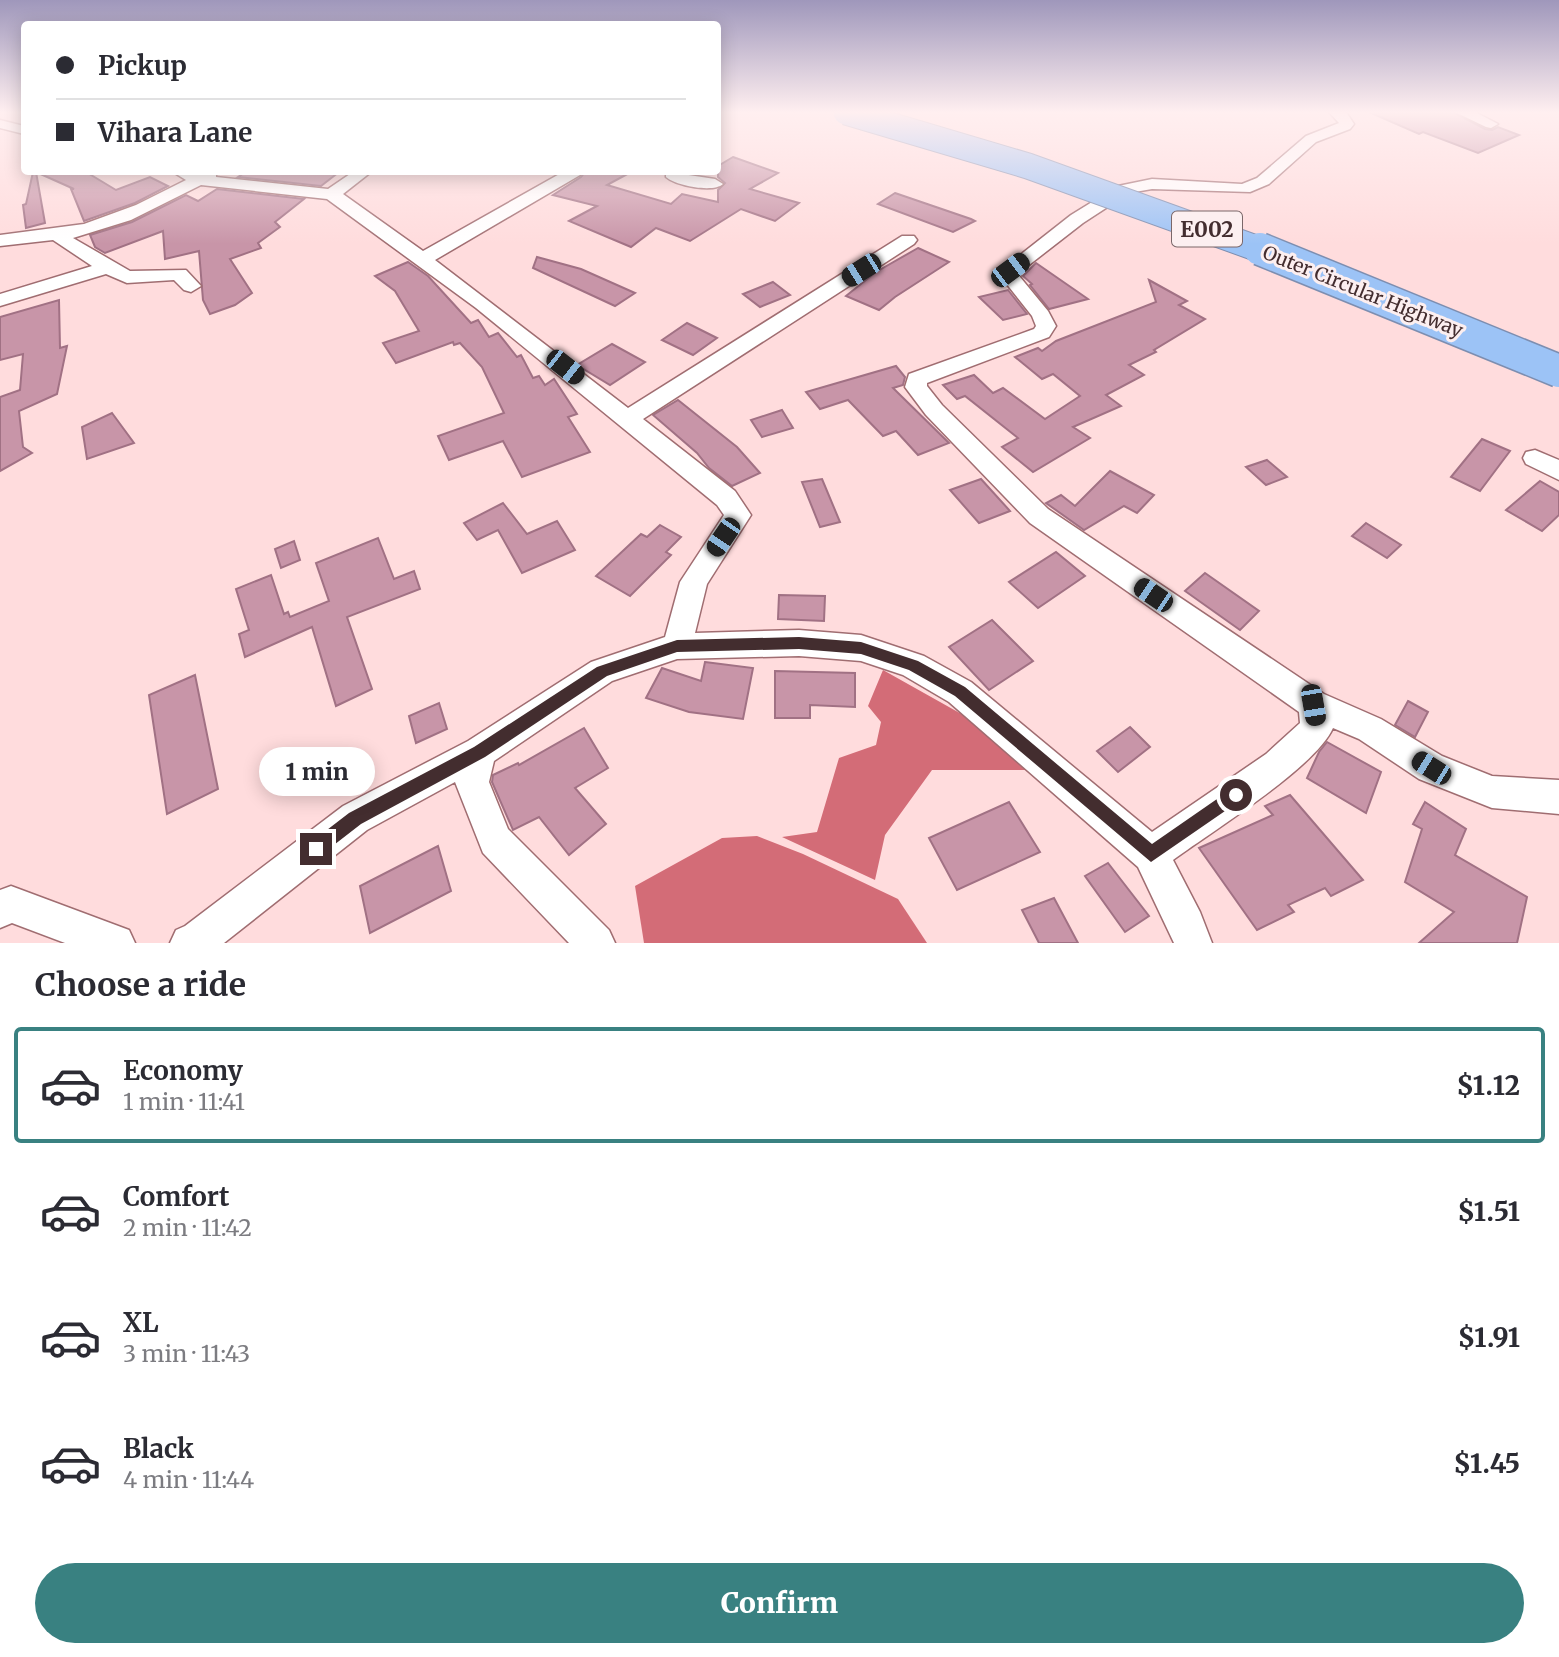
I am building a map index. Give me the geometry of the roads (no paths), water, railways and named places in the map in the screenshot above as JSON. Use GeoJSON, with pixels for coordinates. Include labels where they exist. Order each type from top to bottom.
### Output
{"type":"FeatureCollection","features":[{"type":"Feature","properties":{"kind":"highway","name":"Outer Circular Highway"},"geometry":{"type":"LineString","coordinates":[[998,156],[1183,220],[1371,292],[1559,371]]}},
{"type":"Feature","properties":{"kind":"highway","name":"Outer Circular Highway"},"geometry":{"type":"LineString","coordinates":[[1049,156],[1084,166],[1383,275],[1559,347]]}},
{"type":"Feature","properties":{"kind":"street"},"geometry":{"type":"LineString","coordinates":[[1292,156],[1263,181],[1244,189],[1152,184],[1124,189],[1077,219],[1010,270],[1011,278],[1041,315],[1046,326],[1042,333],[917,379],[916,387],[934,410],[1039,516],[1313,705],[1370,729],[1431,768],[1492,792],[1559,797]]}},
{"type":"Feature","properties":{"kind":"street"},"geometry":{"type":"LineString","coordinates":[[0,241],[17,235],[57,234],[111,223],[196,175]]}},
{"type":"Feature","properties":{"kind":"street"},"geometry":{"type":"LineString","coordinates":[[205,175],[331,194],[424,259],[726,498],[738,515],[694,582],[677,646]]}},
{"type":"Feature","properties":{"kind":"street"},"geometry":{"type":"LineString","coordinates":[[331,194],[359,175]]}},
{"type":"Feature","properties":{"kind":"street"},"geometry":{"type":"LineString","coordinates":[[424,259],[569,175]]}},
{"type":"Feature","properties":{"kind":"street"},"geometry":{"type":"LineString","coordinates":[[673,175],[676,178],[715,184]]}},
{"type":"Feature","properties":{"kind":"street"},"geometry":{"type":"LineString","coordinates":[[57,234],[107,268],[127,277],[179,274],[191,286]]}},
{"type":"Feature","properties":{"kind":"street"},"geometry":{"type":"LineString","coordinates":[[628,418],[908,240]]}},
{"type":"Feature","properties":{"kind":"street"},"geometry":{"type":"LineString","coordinates":[[0,300],[107,268]]}},
{"type":"Feature","properties":{"kind":"street"},"geometry":{"type":"LineString","coordinates":[[1535,458],[1559,471]]}},
{"type":"Feature","properties":{"kind":"street"},"geometry":{"type":"LineString","coordinates":[[190,943],[355,818],[480,752],[602,671],[677,646],[799,643],[861,648],[913,665],[960,692],[1151,854],[1187,925],[1193,943]]}},
{"type":"Feature","properties":{"kind":"street"},"geometry":{"type":"LineString","coordinates":[[1151,854],[1278,765],[1317,728],[1313,705]]}},
{"type":"Feature","properties":{"kind":"street"},"geometry":{"type":"LineString","coordinates":[[480,752],[472,782],[495,841],[596,943]]}},
{"type":"Feature","properties":{"kind":"street"},"geometry":{"type":"LineString","coordinates":[[0,909],[11,904],[116,943]]}}]}
